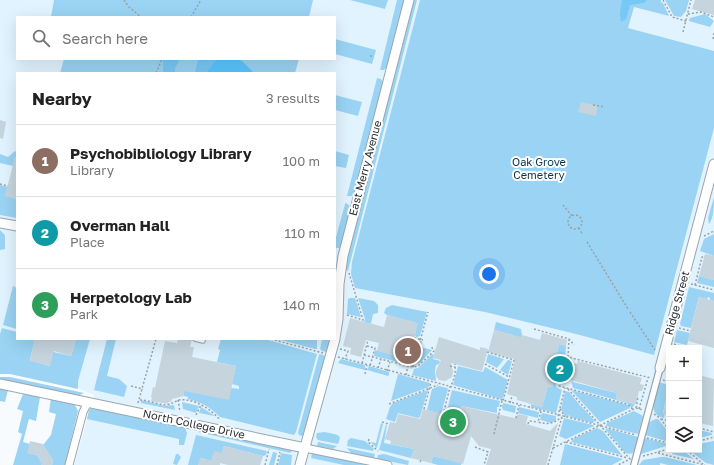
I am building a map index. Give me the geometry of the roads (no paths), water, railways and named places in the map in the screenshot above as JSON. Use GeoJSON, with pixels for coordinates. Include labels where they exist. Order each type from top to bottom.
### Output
{"type":"FeatureCollection","features":[{"type":"Feature","properties":{"kind":"street","name":"East Merry Avenue"},"geometry":{"type":"LineString","coordinates":[[336,332],[338,319],[339,284],[343,256],[409,0]]}},
{"type":"Feature","properties":{"kind":"street","name":"Ridge Street"},"geometry":{"type":"LineString","coordinates":[[634,465],[633,458],[641,437],[657,379],[714,164]]}},
{"type":"Feature","properties":{"kind":"street"},"geometry":{"type":"LineString","coordinates":[[0,223],[16,226]]}},
{"type":"Feature","properties":{"kind":"street","name":"East Merry Avenue"},"geometry":{"type":"LineString","coordinates":[[300,465],[334,340]]}},
{"type":"Feature","properties":{"kind":"street","name":"North College Drive"},"geometry":{"type":"LineString","coordinates":[[0,384],[388,465]]}},
{"type":"Feature","properties":{"kind":"street"},"geometry":{"type":"LineString","coordinates":[[69,465],[83,412],[88,402]]}},
{"type":"Feature","properties":{"kind":"lane"},"geometry":{"type":"LineString","coordinates":[[199,340],[203,341]]}},
{"type":"Feature","properties":{"kind":"place","name":"Psychobibliology Library"},"geometry":{"type":"Point","coordinates":[408,351]}},
{"type":"Feature","properties":{"kind":"place","name":"Overman Hall"},"geometry":{"type":"Point","coordinates":[560,369]}},
{"type":"Feature","properties":{"kind":"place","name":"Herpetology Lab"},"geometry":{"type":"Point","coordinates":[453,422]}},
{"type":"Feature","properties":{"kind":"park label","name":"Oak Grove Cemetery"},"geometry":{"type":"Point","coordinates":[539,168]}}]}
